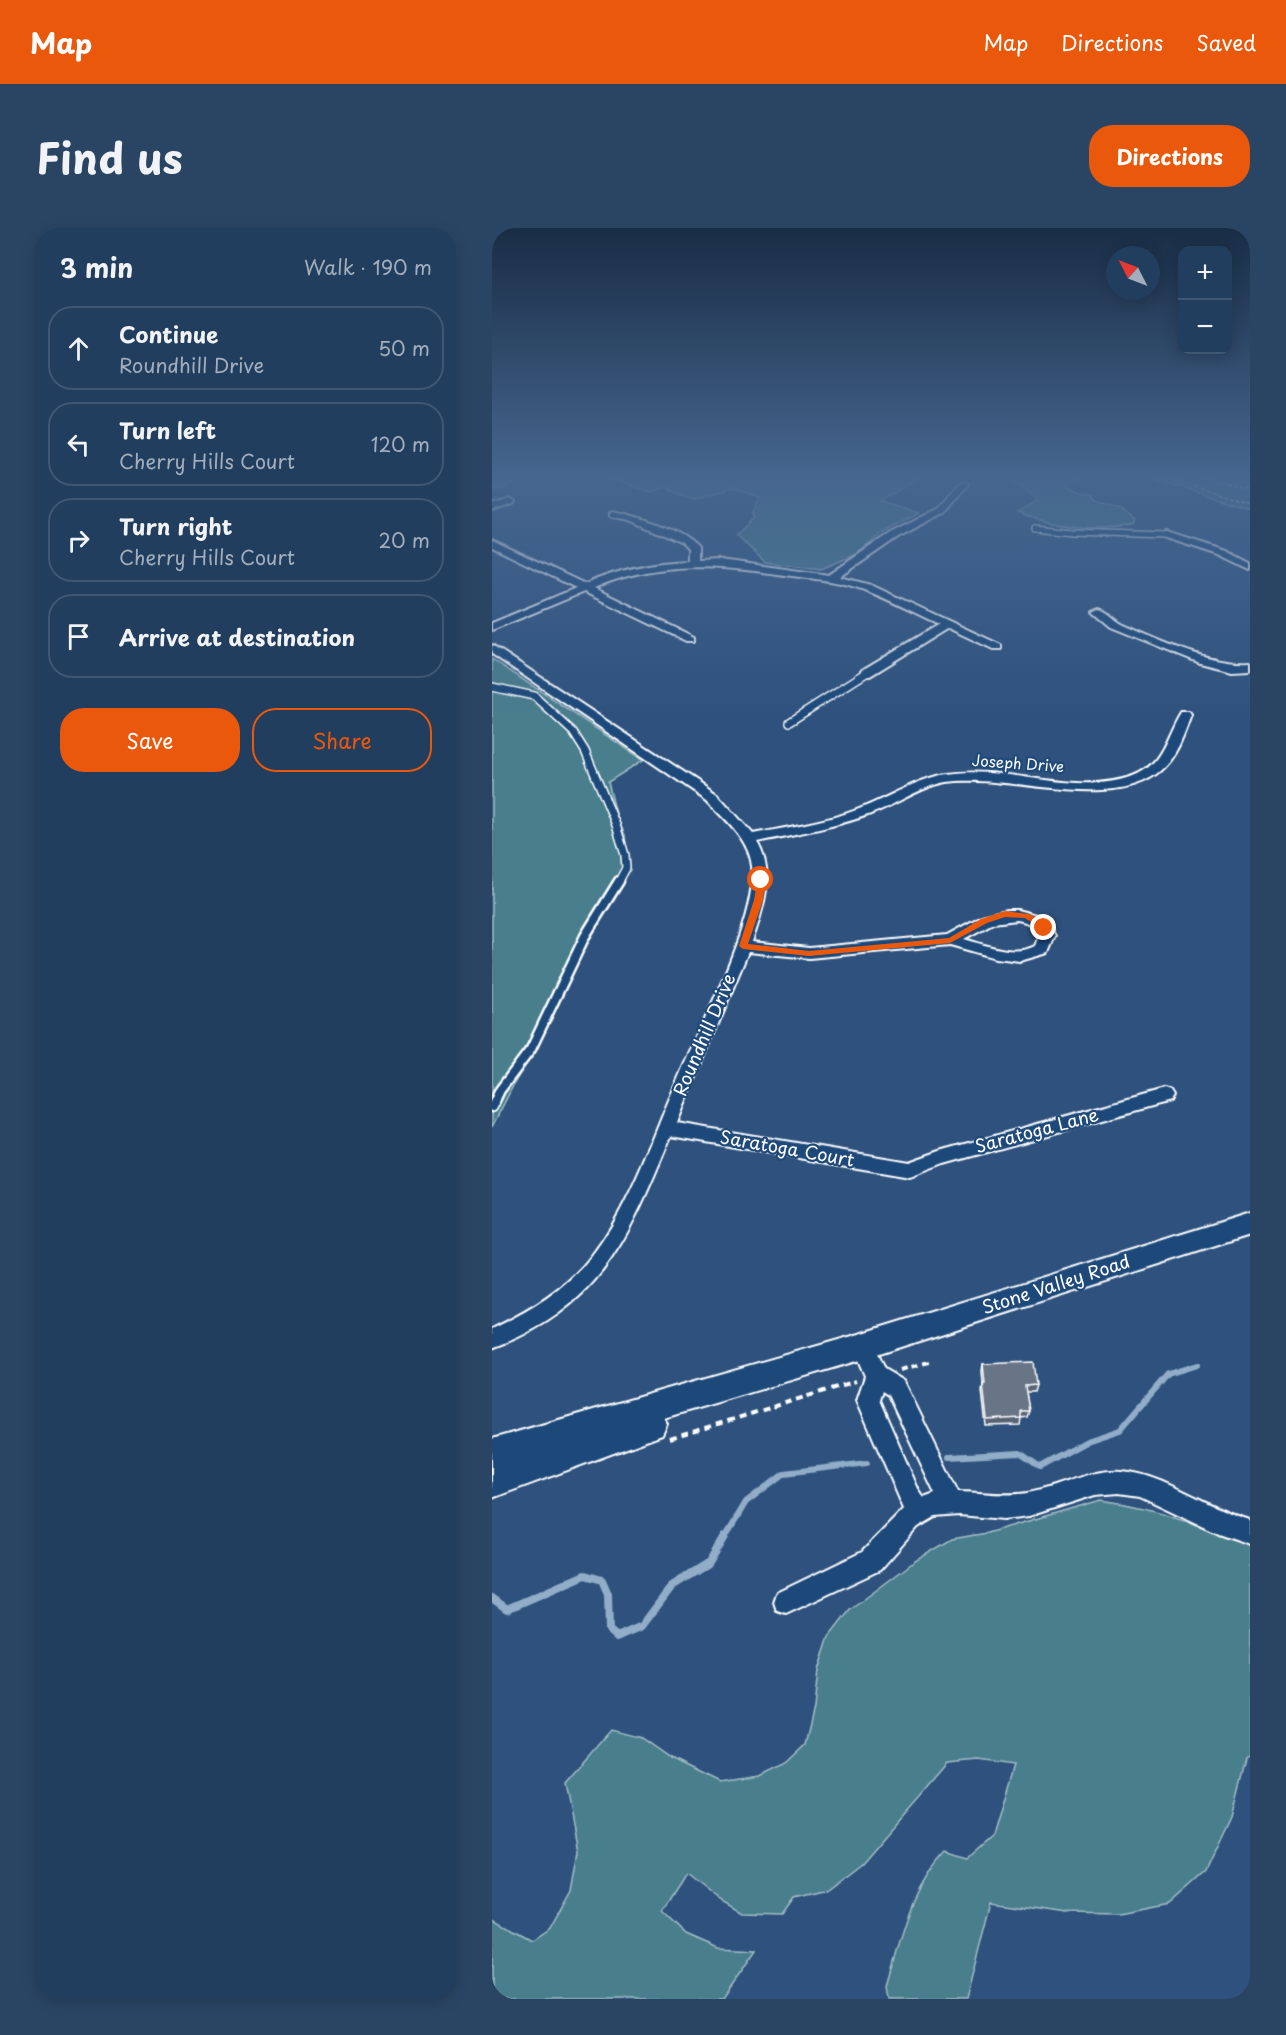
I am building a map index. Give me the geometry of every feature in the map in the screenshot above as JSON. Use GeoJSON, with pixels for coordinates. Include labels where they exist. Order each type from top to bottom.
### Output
{"type":"FeatureCollection","features":[{"type":"Feature","properties":{"kind":"street"},"geometry":{"type":"LineString","coordinates":[[516,555],[690,639]]}},
{"type":"Feature","properties":{"kind":"street"},"geometry":{"type":"LineString","coordinates":[[693,555],[693,563]]}},
{"type":"Feature","properties":{"kind":"street"},"geometry":{"type":"LineString","coordinates":[[831,578],[868,555]]}},
{"type":"Feature","properties":{"kind":"street"},"geometry":{"type":"LineString","coordinates":[[1226,555],[1250,567]]}},
{"type":"Feature","properties":{"kind":"street"},"geometry":{"type":"LineString","coordinates":[[492,627],[583,587],[642,569],[693,563],[737,565],[831,578],[880,591],[996,647]]}},
{"type":"Feature","properties":{"kind":"street"},"geometry":{"type":"LineString","coordinates":[[1099,612],[1115,625],[1204,660],[1232,667],[1250,666]]}},
{"type":"Feature","properties":{"kind":"street"},"geometry":{"type":"LineString","coordinates":[[866,673],[947,624]]}},
{"type":"Feature","properties":{"kind":"street","name":"Roundhill Drive"},"geometry":{"type":"LineString","coordinates":[[492,649],[712,797],[733,817],[750,839],[757,855],[761,880],[759,900],[743,946],[628,1216],[609,1249],[581,1285],[551,1309],[492,1339]]}},
{"type":"Feature","properties":{"kind":"street","name":"Joseph Drive"},"geometry":{"type":"LineString","coordinates":[[750,839],[861,813],[912,788],[951,777],[991,776],[1103,787],[1129,782],[1147,775],[1165,759],[1185,715]]}},
{"type":"Feature","properties":{"kind":"street"},"geometry":{"type":"LineString","coordinates":[[743,946],[809,953],[950,940],[996,953],[1020,956],[1042,949],[1047,936],[1044,928],[1036,920],[1020,914],[1005,914],[984,921],[950,940]]}},
{"type":"Feature","properties":{"kind":"street","name":"Saratoga Lane"},"geometry":{"type":"LineString","coordinates":[[910,1170],[940,1158],[1164,1096]]}},
{"type":"Feature","properties":{"kind":"street","name":"Saratoga Court"},"geometry":{"type":"LineString","coordinates":[[665,1128],[910,1170]]}},
{"type":"Feature","properties":{"kind":"street","name":"Stone Valley Road"},"geometry":{"type":"LineString","coordinates":[[494,1462],[1250,1224]]}},
{"type":"Feature","properties":{"kind":"street"},"geometry":{"type":"LineString","coordinates":[[863,1346],[876,1376],[896,1388],[934,1507]]}},
{"type":"Feature","properties":{"kind":"street"},"geometry":{"type":"LineString","coordinates":[[876,1376],[868,1400],[911,1499],[934,1507],[1004,1507],[1029,1504],[1095,1484],[1119,1482],[1142,1485],[1226,1525],[1250,1532]]}},
{"type":"Feature","properties":{"kind":"street"},"geometry":{"type":"LineString","coordinates":[[786,1602],[871,1561],[910,1519],[934,1507]]}},
{"type":"Feature","properties":{"kind":"lane"},"geometry":{"type":"LineString","coordinates":[[789,722],[866,673]]}},
{"type":"Feature","properties":{"kind":"lane"},"geometry":{"type":"LineString","coordinates":[[492,687],[534,696],[573,732],[585,751],[616,825],[625,855],[626,868],[585,936],[531,1049],[500,1090],[492,1107]]}},
{"type":"Feature","properties":{"kind":"path"},"geometry":{"type":"LineString","coordinates":[[669,1439],[839,1385],[929,1362]]}},
{"type":"Feature","properties":{"kind":"green space"},"geometry":{"type":"Polygon","coordinates":[[[757,555],[855,555],[821,569],[765,562],[757,555]]]}},
{"type":"Feature","properties":{"kind":"green space"},"geometry":{"type":"Polygon","coordinates":[[[492,659],[643,760],[608,782],[617,818],[625,835],[628,873],[578,952],[541,1039],[492,1127],[492,659]]]}},
{"type":"Feature","properties":{"kind":"green space"},"geometry":{"type":"Polygon","coordinates":[[[1101,1500],[1163,1513],[1250,1544],[1250,1755],[1247,1758],[1232,1817],[1206,1872],[1170,1904],[1118,1914],[1068,1913],[991,1902],[966,1999],[889,1999],[887,1986],[909,1914],[924,1881],[947,1851],[967,1858],[992,1836],[1013,1765],[979,1760],[947,1763],[861,1863],[827,1889],[794,1897],[782,1914],[742,1913],[720,1900],[686,1873],[662,1911],[686,1934],[718,1948],[756,1950],[722,1999],[492,1999],[492,1918],[532,1940],[550,1928],[571,1890],[578,1851],[565,1783],[611,1730],[641,1738],[670,1758],[720,1782],[760,1776],[786,1763],[805,1745],[814,1708],[818,1670],[829,1637],[850,1610],[915,1561],[952,1539],[987,1533],[1101,1500]]]}},
{"type":"Feature","properties":{"kind":"building"},"geometry":{"type":"Polygon","coordinates":[[[1033,1362],[1036,1385],[1025,1386],[1029,1411],[1021,1411],[1021,1418],[987,1420],[983,1364],[1033,1362]]]}},
{"type":"Feature","properties":{"kind":"waterway"},"geometry":{"type":"LineString","coordinates":[[949,1457],[1020,1453],[1040,1467],[1087,1441],[1120,1430],[1168,1374],[1197,1365]]}},
{"type":"Feature","properties":{"kind":"waterway"},"geometry":{"type":"LineString","coordinates":[[725,1537],[746,1502],[784,1473],[867,1463]]}},
{"type":"Feature","properties":{"kind":"waterway"},"geometry":{"type":"LineString","coordinates":[[492,1598],[507,1609],[585,1575],[602,1580],[608,1594],[609,1630],[617,1637],[642,1626],[672,1586],[709,1563],[725,1536]]}},
{"type":"Feature","properties":{"kind":"route"},"geometry":{"type":"LineString","coordinates":[[761,880],[759,900],[743,946],[809,953],[840,952],[950,940],[990,918],[1005,914],[1026,916],[1036,920],[1044,928]]}}]}
